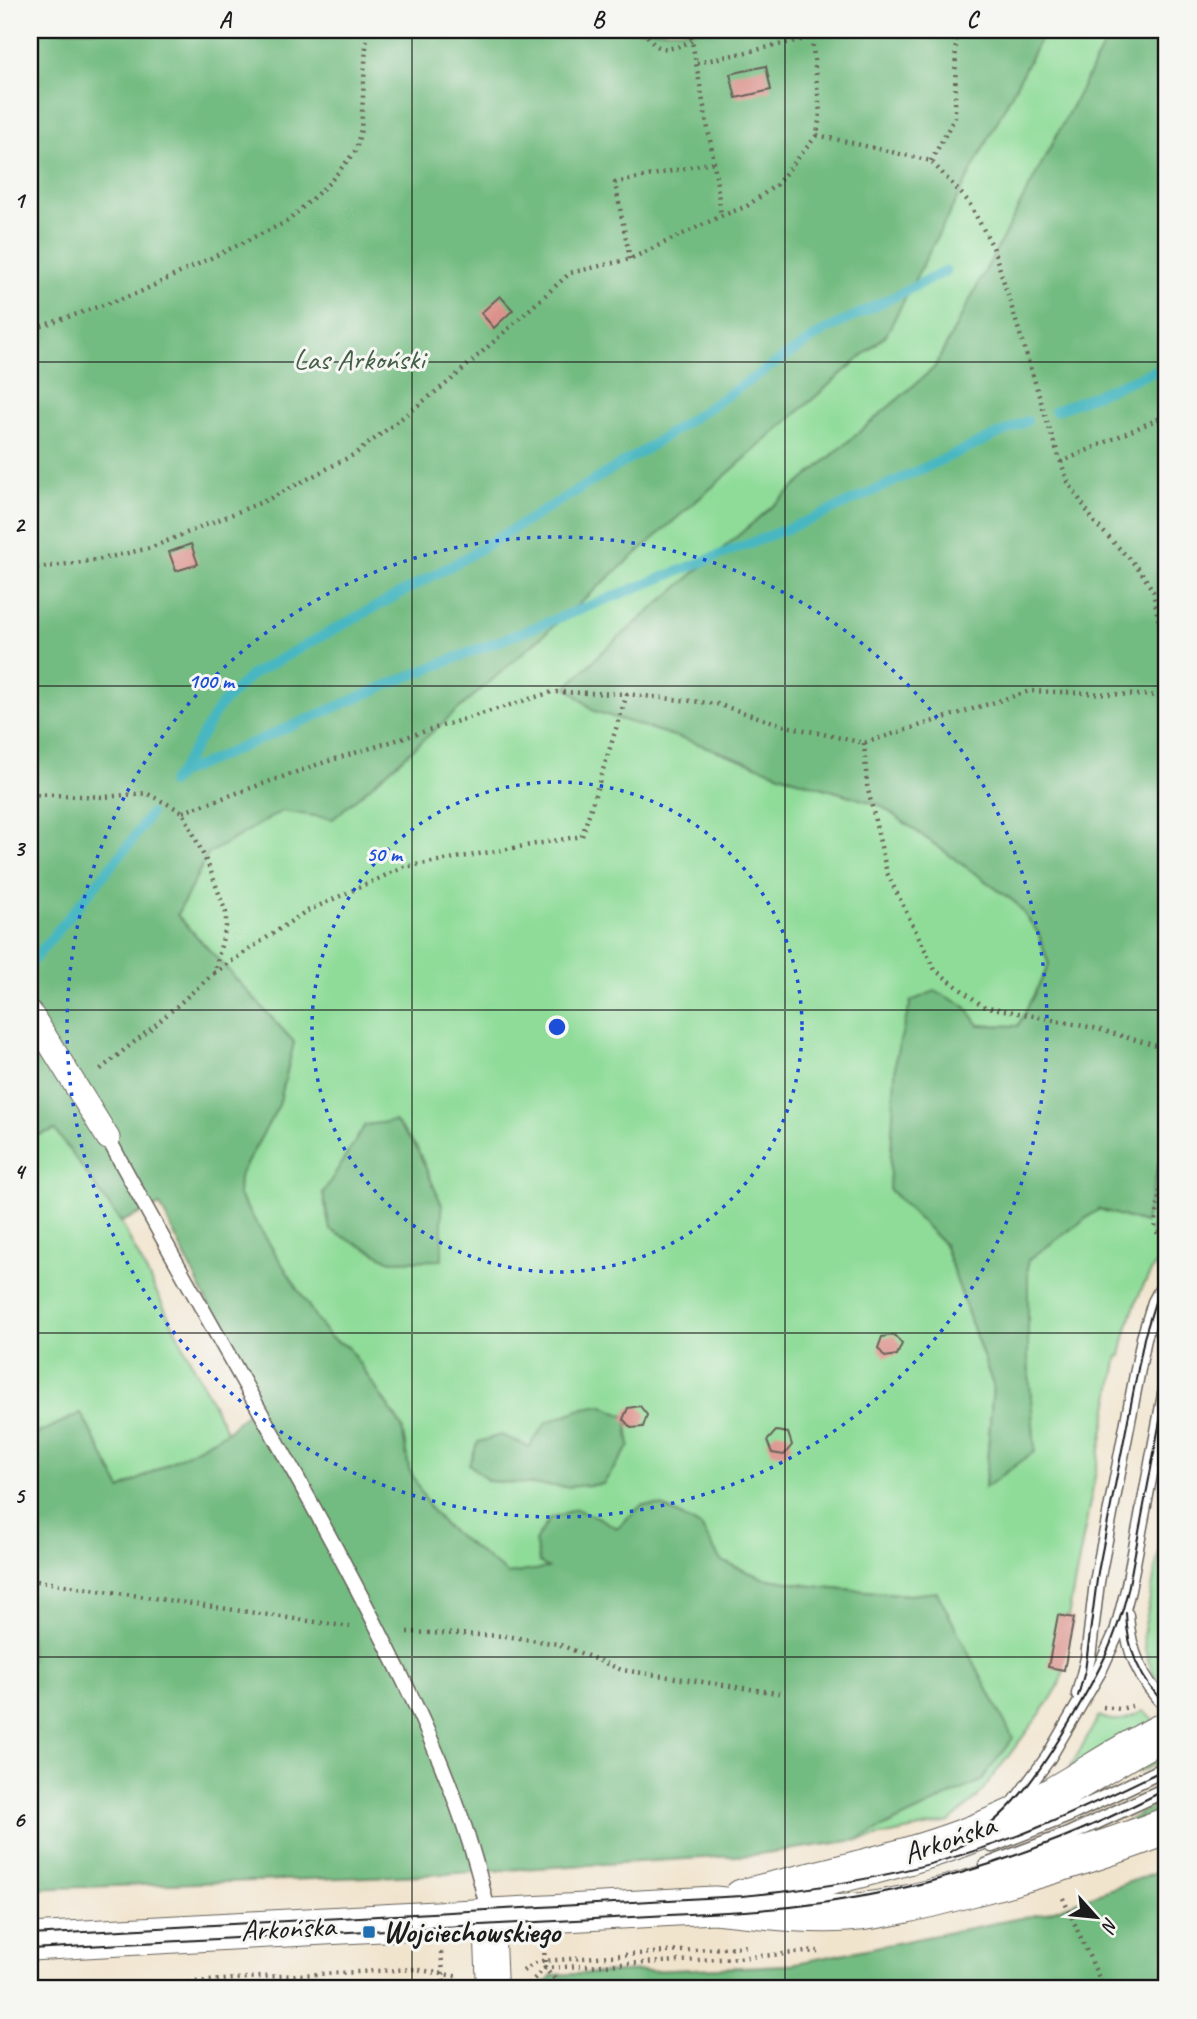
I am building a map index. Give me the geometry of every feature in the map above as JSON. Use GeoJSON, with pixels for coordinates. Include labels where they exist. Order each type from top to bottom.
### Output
{"type":"FeatureCollection","features":[{"type":"Feature","properties":{"kind":"street"},"geometry":{"type":"LineString","coordinates":[[30,1012],[108,1138]]}},
{"type":"Feature","properties":{"kind":"street","name":"Arkońska"},"geometry":{"type":"LineString","coordinates":[[760,1902],[921,1852],[981,1839],[1167,1730]]}},
{"type":"Feature","properties":{"kind":"street","name":"Arkońska"},"geometry":{"type":"LineString","coordinates":[[30,1942],[760,1902],[838,1914],[902,1905],[1051,1867],[1167,1826]]}},
{"type":"Feature","properties":{"kind":"street"},"geometry":{"type":"LineString","coordinates":[[489,1918],[492,1983]]}},
{"type":"Feature","properties":{"kind":"lane"},"geometry":{"type":"LineString","coordinates":[[108,1138],[271,1428],[380,1631],[454,1793],[482,1882],[489,1918]]}},
{"type":"Feature","properties":{"kind":"lane"},"geometry":{"type":"LineString","coordinates":[[1059,1740],[1075,1705],[1085,1671],[1097,1581],[1143,1338],[1155,1302],[1167,1280]]}},
{"type":"Feature","properties":{"kind":"lane"},"geometry":{"type":"LineString","coordinates":[[981,1839],[1041,1770],[1108,1655],[1121,1619],[1167,1384]]}},
{"type":"Feature","properties":{"kind":"lane"},"geometry":{"type":"LineString","coordinates":[[1129,1582],[1126,1617],[1130,1646],[1144,1678],[1167,1706]]}},
{"type":"Feature","properties":{"kind":"lane"},"geometry":{"type":"LineString","coordinates":[[898,1872],[981,1839],[1035,1829],[1167,1768]]}},
{"type":"Feature","properties":{"kind":"lane"},"geometry":{"type":"LineString","coordinates":[[969,1871],[1068,1835],[1167,1789]]}},
{"type":"Feature","properties":{"kind":"lane"},"geometry":{"type":"LineString","coordinates":[[760,1902],[898,1872],[952,1857]]}},
{"type":"Feature","properties":{"kind":"lane"},"geometry":{"type":"LineString","coordinates":[[760,1902],[865,1896]]}},
{"type":"Feature","properties":{"kind":"path"},"geometry":{"type":"LineString","coordinates":[[30,334],[39,327],[138,293],[288,221],[331,181],[356,150],[361,129],[367,30]]}},
{"type":"Feature","properties":{"kind":"path"},"geometry":{"type":"LineString","coordinates":[[644,30],[650,41],[664,49],[692,41]]}},
{"type":"Feature","properties":{"kind":"path"},"geometry":{"type":"LineString","coordinates":[[690,30],[721,216]]}},
{"type":"Feature","properties":{"kind":"path"},"geometry":{"type":"LineString","coordinates":[[30,569],[97,560],[150,548],[269,499],[355,454],[451,380],[569,273],[630,259],[747,206],[776,185],[817,135],[820,113],[811,30]]}},
{"type":"Feature","properties":{"kind":"path"},"geometry":{"type":"LineString","coordinates":[[931,161],[955,117],[956,30]]}},
{"type":"Feature","properties":{"kind":"path"},"geometry":{"type":"LineString","coordinates":[[697,63],[810,38]]}},
{"type":"Feature","properties":{"kind":"path"},"geometry":{"type":"LineString","coordinates":[[817,135],[931,161],[968,201],[987,233],[1061,462],[1081,503],[1095,523],[1140,570],[1153,591],[1167,666]]}},
{"type":"Feature","properties":{"kind":"path"},"geometry":{"type":"LineString","coordinates":[[630,259],[615,183],[714,162]]}},
{"type":"Feature","properties":{"kind":"path"},"geometry":{"type":"LineString","coordinates":[[1061,462],[1167,415]]}},
{"type":"Feature","properties":{"kind":"path"},"geometry":{"type":"LineString","coordinates":[[183,812],[319,764],[552,692],[627,694],[717,704],[786,726],[864,743],[1030,691],[1167,696]]}},
{"type":"Feature","properties":{"kind":"path"},"geometry":{"type":"LineString","coordinates":[[77,1088],[153,1027],[214,973],[305,912],[404,867],[582,836],[627,694]]}},
{"type":"Feature","properties":{"kind":"path"},"geometry":{"type":"LineString","coordinates":[[864,743],[867,785],[887,873],[935,970],[983,1006],[1094,1028],[1167,1049]]}},
{"type":"Feature","properties":{"kind":"path"},"geometry":{"type":"LineString","coordinates":[[1167,760],[1161,791],[1159,834],[1167,913]]}},
{"type":"Feature","properties":{"kind":"path"},"geometry":{"type":"LineString","coordinates":[[30,794],[105,797],[146,793],[183,812],[210,869],[226,913],[226,926],[214,973]]}},
{"type":"Feature","properties":{"kind":"path"},"geometry":{"type":"LineString","coordinates":[[1167,1142],[1155,1228],[1167,1247]]}},
{"type":"Feature","properties":{"kind":"path"},"geometry":{"type":"LineString","coordinates":[[30,1580],[380,1631],[505,1636],[558,1644],[622,1670],[783,1694]]}},
{"type":"Feature","properties":{"kind":"path"},"geometry":{"type":"LineString","coordinates":[[1063,1897],[1104,1989]]}},
{"type":"Feature","properties":{"kind":"path"},"geometry":{"type":"LineString","coordinates":[[544,1945],[545,1968],[564,1989]]}},
{"type":"Feature","properties":{"kind":"path"},"geometry":{"type":"LineString","coordinates":[[441,1951],[443,1983],[459,1989]]}},
{"type":"Feature","properties":{"kind":"path"},"geometry":{"type":"LineString","coordinates":[[105,1989],[415,1969],[492,1983],[516,1975],[534,1963],[545,1961],[672,1953]]}},
{"type":"Feature","properties":{"kind":"path"},"geometry":{"type":"LineString","coordinates":[[524,1989],[545,1968],[716,1959]]}},
{"type":"Feature","properties":{"kind":"green space"},"geometry":{"type":"Polygon","coordinates":[[[30,30],[1167,30],[696,743],[794,779],[880,805],[1016,903],[1039,934],[1049,965],[1018,1026],[979,1025],[964,1005],[889,1189],[944,1244],[993,1385],[985,1487],[1035,1451],[1028,1359],[1028,1260],[1099,1209],[1144,1223],[1161,1157],[1152,1231],[1164,1251],[1136,1301],[1121,1356],[1118,1356],[1068,1617],[1058,1615],[1064,1670],[1049,1702],[976,1799],[949,1822],[857,1841],[937,1593],[909,1595],[812,1586],[763,1578],[721,1561],[701,1527],[662,1506],[642,1505],[576,1565],[507,1574],[445,1526],[429,1507],[409,1469],[402,1427],[348,1347],[331,1338],[321,1326],[238,1194],[239,1177],[279,1105],[294,1042],[177,915],[202,865],[30,30]]]}},
{"type":"Feature","properties":{"kind":"green space","name":"Las Arkoński"},"geometry":{"type":"Polygon","coordinates":[[[30,30],[1045,30],[886,335],[333,819],[282,811],[208,854],[177,915],[294,1042],[279,1105],[239,1177],[238,1194],[321,1326],[331,1338],[348,1347],[402,1427],[409,1469],[429,1507],[445,1526],[508,1574],[548,1568],[539,1562],[535,1541],[550,1518],[576,1509],[617,1528],[642,1505],[662,1506],[701,1527],[721,1561],[763,1578],[812,1586],[909,1595],[937,1592],[1013,1738],[981,1781],[857,1840],[752,1855],[425,1875],[30,1889],[30,1437],[81,1413],[121,1489],[227,1432],[257,1403],[160,1205],[121,1222],[55,1130],[30,1137],[30,30]]]}},
{"type":"Feature","properties":{"kind":"green space"},"geometry":{"type":"Polygon","coordinates":[[[1112,30],[1167,30],[1167,1154],[1161,1155],[1145,1223],[1099,1209],[1028,1260],[1028,1359],[1035,1451],[985,1488],[993,1385],[944,1244],[889,1189],[896,1056],[911,1001],[935,991],[964,1005],[979,1025],[1018,1026],[1049,965],[1039,934],[1016,903],[880,805],[794,779],[696,743],[594,711],[567,687],[602,652],[934,368],[1112,30]]]}},
{"type":"Feature","properties":{"kind":"green space"},"geometry":{"type":"Polygon","coordinates":[[[395,1121],[417,1148],[442,1205],[442,1260],[391,1261],[330,1230],[323,1193],[365,1125],[395,1121]]]}},
{"type":"Feature","properties":{"kind":"green space"},"geometry":{"type":"Polygon","coordinates":[[[55,1130],[121,1222],[227,1432],[121,1489],[81,1413],[30,1437],[30,1137],[55,1130]]]}},
{"type":"Feature","properties":{"kind":"green space"},"geometry":{"type":"Polygon","coordinates":[[[1167,1160],[1167,1234],[1159,1226],[1167,1160]]]}},
{"type":"Feature","properties":{"kind":"green space"},"geometry":{"type":"Polygon","coordinates":[[[601,1405],[626,1417],[630,1446],[603,1484],[565,1487],[488,1481],[469,1464],[478,1442],[501,1435],[529,1447],[547,1422],[584,1408],[601,1405]]]}},
{"type":"Feature","properties":{"kind":"green space"},"geometry":{"type":"Polygon","coordinates":[[[1167,1507],[1167,1678],[1159,1682],[1148,1660],[1143,1636],[1167,1507]]]}},
{"type":"Feature","properties":{"kind":"green space"},"geometry":{"type":"Polygon","coordinates":[[[1143,1711],[1157,1723],[1070,1768],[1099,1716],[1121,1720],[1143,1711]]]}},
{"type":"Feature","properties":{"kind":"green space"},"geometry":{"type":"Polygon","coordinates":[[[1167,1748],[1167,1758],[1139,1772],[1136,1766],[1167,1748]]]}},
{"type":"Feature","properties":{"kind":"green space"},"geometry":{"type":"Polygon","coordinates":[[[1167,1799],[1167,1806],[1130,1823],[1125,1822],[1167,1799]]]}},
{"type":"Feature","properties":{"kind":"green space"},"geometry":{"type":"Polygon","coordinates":[[[1167,1868],[1167,1989],[540,1989],[552,1975],[786,1965],[1046,1913],[1167,1868]]]}},
{"type":"Feature","properties":{"kind":"building"},"geometry":{"type":"Polygon","coordinates":[[[766,66],[771,90],[736,98],[730,74],[766,66]]]}},
{"type":"Feature","properties":{"kind":"building"},"geometry":{"type":"Polygon","coordinates":[[[500,296],[513,310],[494,328],[481,313],[500,296]]]}},
{"type":"Feature","properties":{"kind":"building"},"geometry":{"type":"Polygon","coordinates":[[[191,544],[198,564],[176,571],[169,552],[191,544]]]}},
{"type":"Feature","properties":{"kind":"building"},"geometry":{"type":"Polygon","coordinates":[[[894,1335],[902,1344],[897,1355],[885,1357],[878,1348],[882,1337],[894,1335]]]}},
{"type":"Feature","properties":{"kind":"building"},"geometry":{"type":"Polygon","coordinates":[[[640,1406],[647,1415],[643,1427],[631,1428],[623,1419],[628,1408],[640,1406]]]}},
{"type":"Feature","properties":{"kind":"building"},"geometry":{"type":"Polygon","coordinates":[[[776,1431],[788,1433],[792,1445],[784,1455],[772,1453],[767,1441],[776,1431]]]}},
{"type":"Feature","properties":{"kind":"building"},"geometry":{"type":"Polygon","coordinates":[[[1058,1615],[1074,1618],[1064,1670],[1048,1667],[1058,1615]]]}},
{"type":"Feature","properties":{"kind":"waterway"},"geometry":{"type":"LineString","coordinates":[[179,773],[219,707],[251,675],[465,558],[646,449],[824,331],[946,271]]}},
{"type":"Feature","properties":{"kind":"waterway"},"geometry":{"type":"LineString","coordinates":[[1055,411],[1167,366]]}},
{"type":"Feature","properties":{"kind":"waterway"},"geometry":{"type":"LineString","coordinates":[[171,783],[179,774],[397,681],[812,519],[1027,421]]}},
{"type":"Feature","properties":{"kind":"waterway"},"geometry":{"type":"LineString","coordinates":[[30,964],[131,842],[150,814]]}},
{"type":"Feature","properties":{"kind":"tram line"},"geometry":{"type":"LineString","coordinates":[[1078,1696],[1085,1671],[1098,1572],[1144,1338],[1155,1302],[1167,1280]]}},
{"type":"Feature","properties":{"kind":"tram line"},"geometry":{"type":"LineString","coordinates":[[950,1852],[990,1825],[1021,1794],[1059,1739],[1105,1656],[1118,1626],[1128,1590],[1167,1384]]}},
{"type":"Feature","properties":{"kind":"tram line"},"geometry":{"type":"LineString","coordinates":[[1126,1613],[1129,1640],[1137,1664],[1150,1686],[1167,1706]]}},
{"type":"Feature","properties":{"kind":"tram line"},"geometry":{"type":"LineString","coordinates":[[30,1935],[742,1896],[817,1887],[929,1864],[1001,1842],[1070,1814],[1167,1768]]}},
{"type":"Feature","properties":{"kind":"tram line"},"geometry":{"type":"LineString","coordinates":[[30,1949],[745,1911],[823,1903],[939,1879],[1014,1856],[1081,1830],[1167,1789]]}},
{"type":"Feature","properties":{"kind":"place","name":"Wojciechowskiego"},"geometry":{"type":"Point","coordinates":[369,1932]}}]}
